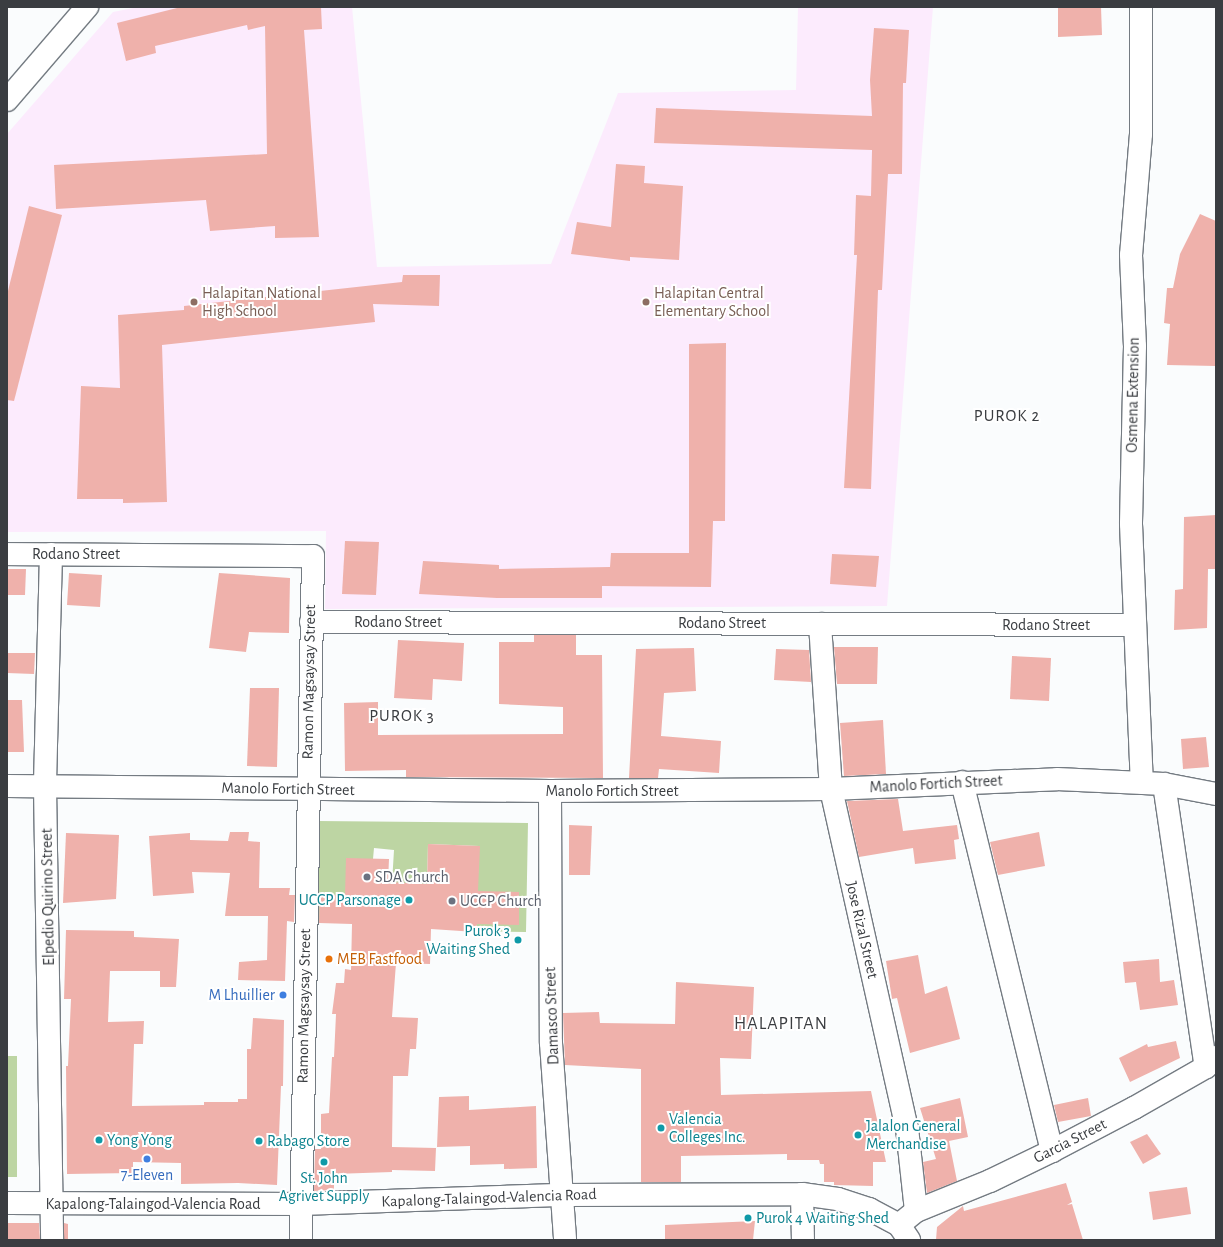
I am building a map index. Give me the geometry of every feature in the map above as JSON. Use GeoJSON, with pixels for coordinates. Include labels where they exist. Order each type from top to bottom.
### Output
{"type":"FeatureCollection","features":[{"type":"Feature","properties":{"kind":"main road"},"geometry":{"type":"LineString","coordinates":[[7,100],[87,7]]}},
{"type":"Feature","properties":{"kind":"main road","name":"Osmena Extension"},"geometry":{"type":"LineString","coordinates":[[1141,7],[1141,134],[1131,255],[1135,346],[1131,524],[1133,625],[1142,783]]}},
{"type":"Feature","properties":{"kind":"main road","name":"Rodano Street"},"geometry":{"type":"LineString","coordinates":[[7,554],[313,556]]}},
{"type":"Feature","properties":{"kind":"main road","name":"Elpedio Quirino Street"},"geometry":{"type":"LineString","coordinates":[[51,554],[45,786],[52,1240]]}},
{"type":"Feature","properties":{"kind":"main road","name":"Ramon Magsaysay Street"},"geometry":{"type":"LineString","coordinates":[[301,1240],[307,790],[313,556]]}},
{"type":"Feature","properties":{"kind":"main road","name":"Rodano Street"},"geometry":{"type":"LineString","coordinates":[[311,622],[1133,625]]}},
{"type":"Feature","properties":{"kind":"main road","name":"Jose Rizal Street"},"geometry":{"type":"LineString","coordinates":[[820,624],[831,789],[907,1128],[916,1211]]}},
{"type":"Feature","properties":{"kind":"main road","name":"Manolo Fortich Street"},"geometry":{"type":"LineString","coordinates":[[7,786],[307,790],[550,791],[831,789],[962,782],[1057,779],[1164,784],[1216,794]]}},
{"type":"Feature","properties":{"kind":"main road"},"geometry":{"type":"LineString","coordinates":[[962,782],[1052,1151]]}},
{"type":"Feature","properties":{"kind":"main road"},"geometry":{"type":"LineString","coordinates":[[1164,784],[1211,1062]]}},
{"type":"Feature","properties":{"kind":"main road","name":"Damasco Street"},"geometry":{"type":"LineString","coordinates":[[550,791],[551,1035],[564,1195],[565,1240]]}},
{"type":"Feature","properties":{"kind":"main road","name":"Garcia Street"},"geometry":{"type":"LineString","coordinates":[[916,1211],[990,1181],[1052,1151],[1211,1062]]}},
{"type":"Feature","properties":{"kind":"main road"},"geometry":{"type":"LineString","coordinates":[[802,1194],[803,1240]]}},
{"type":"Feature","properties":{"kind":"main road","name":"Kapalong-Talaingod-Valencia Road"},"geometry":{"type":"LineString","coordinates":[[7,1203],[302,1204],[564,1195],[802,1194],[838,1199],[869,1209],[904,1233]]}},
{"type":"Feature","properties":{"kind":"main road"},"geometry":{"type":"LineString","coordinates":[[904,1233],[916,1211]]}},
{"type":"Feature","properties":{"kind":"shaded area","name":"Halapitan Central Elementary School"},"geometry":{"type":"Polygon","coordinates":[[[138,7],[352,7],[377,267],[551,264],[618,93],[796,90],[798,7],[933,7],[887,606],[325,609],[326,531],[7,532],[7,134],[113,12],[138,7]]]}},
{"type":"Feature","properties":{"kind":"green space"},"geometry":{"type":"Polygon","coordinates":[[[317,821],[528,823],[526,932],[476,931],[479,846],[428,844],[427,884],[392,883],[394,850],[374,848],[373,859],[345,895],[322,895],[321,923],[312,922],[317,821]]]}},
{"type":"Feature","properties":{"kind":"green space"},"geometry":{"type":"Polygon","coordinates":[[[7,1056],[17,1056],[17,1177],[7,1177],[7,1056]]]}},
{"type":"Feature","properties":{"kind":"building"},"geometry":{"type":"Polygon","coordinates":[[[181,7],[321,7],[322,29],[304,30],[319,237],[275,238],[275,226],[210,231],[206,200],[56,209],[54,165],[267,154],[265,26],[248,30],[247,25],[155,46],[156,53],[126,61],[117,23],[181,7]]]}},
{"type":"Feature","properties":{"kind":"building"},"geometry":{"type":"Polygon","coordinates":[[[1058,7],[1101,7],[1102,35],[1058,37],[1058,7]]]}},
{"type":"Feature","properties":{"kind":"building"},"geometry":{"type":"Polygon","coordinates":[[[874,28],[909,30],[906,83],[903,83],[902,174],[888,174],[882,290],[878,290],[871,489],[844,488],[857,255],[854,255],[856,195],[871,196],[872,150],[654,143],[656,108],[872,116],[870,80],[874,28]]]}},
{"type":"Feature","properties":{"kind":"building"},"geometry":{"type":"Polygon","coordinates":[[[616,164],[645,166],[644,183],[683,186],[679,260],[630,257],[630,261],[571,254],[577,222],[611,227],[616,164]]]}},
{"type":"Feature","properties":{"kind":"building"},"geometry":{"type":"Polygon","coordinates":[[[29,206],[62,215],[14,401],[7,400],[7,295],[29,206]]]}},
{"type":"Feature","properties":{"kind":"building"},"geometry":{"type":"Polygon","coordinates":[[[1200,214],[1216,221],[1216,366],[1167,365],[1170,324],[1164,323],[1167,288],[1173,288],[1180,254],[1200,214]]]}},
{"type":"Feature","properties":{"kind":"building"},"geometry":{"type":"Polygon","coordinates":[[[403,275],[440,275],[439,306],[373,304],[375,322],[162,345],[167,502],[123,503],[123,499],[77,499],[81,386],[120,388],[118,315],[184,310],[184,306],[402,282],[403,275]]]}},
{"type":"Feature","properties":{"kind":"building"},"geometry":{"type":"Polygon","coordinates":[[[726,343],[725,521],[713,521],[711,587],[602,586],[602,598],[497,598],[419,594],[423,561],[499,565],[499,569],[610,567],[611,553],[689,553],[689,344],[726,343]]]}},
{"type":"Feature","properties":{"kind":"building"},"geometry":{"type":"Polygon","coordinates":[[[1216,515],[1216,569],[1208,569],[1207,628],[1174,630],[1175,590],[1183,589],[1184,517],[1216,515]]]}},
{"type":"Feature","properties":{"kind":"building"},"geometry":{"type":"Polygon","coordinates":[[[345,541],[379,542],[376,595],[342,594],[345,541]]]}},
{"type":"Feature","properties":{"kind":"building"},"geometry":{"type":"Polygon","coordinates":[[[832,554],[879,556],[876,587],[830,584],[832,554]]]}},
{"type":"Feature","properties":{"kind":"building"},"geometry":{"type":"Polygon","coordinates":[[[7,569],[26,569],[25,595],[7,595],[7,569]]]}},
{"type":"Feature","properties":{"kind":"building"},"geometry":{"type":"Polygon","coordinates":[[[69,573],[102,575],[100,607],[67,605],[69,573]]]}},
{"type":"Feature","properties":{"kind":"building"},"geometry":{"type":"Polygon","coordinates":[[[219,573],[290,578],[289,633],[249,632],[246,652],[209,648],[219,573]]]}},
{"type":"Feature","properties":{"kind":"building"},"geometry":{"type":"Polygon","coordinates":[[[534,635],[576,635],[576,655],[602,655],[603,778],[406,777],[406,770],[345,771],[344,703],[378,702],[378,735],[563,734],[563,707],[499,704],[499,642],[534,642],[534,635]]]}},
{"type":"Feature","properties":{"kind":"building"},"geometry":{"type":"Polygon","coordinates":[[[398,640],[464,643],[462,681],[433,679],[432,700],[394,698],[398,640]]]}},
{"type":"Feature","properties":{"kind":"building"},"geometry":{"type":"Polygon","coordinates":[[[834,647],[878,647],[877,684],[837,684],[834,647]]]}},
{"type":"Feature","properties":{"kind":"building"},"geometry":{"type":"Polygon","coordinates":[[[694,648],[696,691],[664,693],[661,736],[721,741],[719,773],[659,769],[658,778],[629,778],[636,649],[694,648]]]}},
{"type":"Feature","properties":{"kind":"building"},"geometry":{"type":"Polygon","coordinates":[[[776,649],[809,650],[811,682],[774,680],[776,649]]]}},
{"type":"Feature","properties":{"kind":"building"},"geometry":{"type":"Polygon","coordinates":[[[7,653],[35,653],[34,674],[7,673],[7,653]]]}},
{"type":"Feature","properties":{"kind":"building"},"geometry":{"type":"Polygon","coordinates":[[[1012,656],[1051,658],[1049,701],[1010,699],[1012,656]]]}},
{"type":"Feature","properties":{"kind":"building"},"geometry":{"type":"Polygon","coordinates":[[[250,688],[279,688],[277,767],[247,766],[250,688]]]}},
{"type":"Feature","properties":{"kind":"building"},"geometry":{"type":"Polygon","coordinates":[[[7,700],[22,700],[24,752],[7,752],[7,700]]]}},
{"type":"Feature","properties":{"kind":"building"},"geometry":{"type":"Polygon","coordinates":[[[883,720],[886,774],[844,776],[840,723],[883,720]]]}},
{"type":"Feature","properties":{"kind":"building"},"geometry":{"type":"Polygon","coordinates":[[[1206,737],[1209,767],[1183,769],[1181,739],[1206,737]]]}},
{"type":"Feature","properties":{"kind":"building"},"geometry":{"type":"Polygon","coordinates":[[[898,799],[903,831],[957,825],[959,839],[954,840],[956,859],[915,864],[913,848],[859,857],[847,801],[898,799]]]}},
{"type":"Feature","properties":{"kind":"building"},"geometry":{"type":"Polygon","coordinates":[[[569,825],[592,826],[590,875],[569,875],[569,825]]]}},
{"type":"Feature","properties":{"kind":"building"},"geometry":{"type":"Polygon","coordinates":[[[230,832],[249,832],[248,841],[260,842],[259,888],[290,888],[289,895],[295,895],[294,922],[287,921],[285,981],[238,980],[239,962],[267,960],[268,916],[225,916],[230,873],[192,872],[194,893],[153,896],[149,836],[190,833],[190,840],[228,841],[230,832]]]}},
{"type":"Feature","properties":{"kind":"building"},"geometry":{"type":"Polygon","coordinates":[[[1039,832],[1045,866],[998,875],[990,842],[1039,832]]]}},
{"type":"Feature","properties":{"kind":"building"},"geometry":{"type":"Polygon","coordinates":[[[66,833],[119,835],[116,899],[63,903],[66,833]]]}},
{"type":"Feature","properties":{"kind":"building"},"geometry":{"type":"Polygon","coordinates":[[[428,844],[480,846],[478,891],[519,892],[519,925],[477,924],[476,932],[431,929],[430,964],[396,963],[392,1017],[418,1018],[416,1049],[410,1049],[408,1076],[393,1076],[392,1147],[436,1148],[435,1171],[392,1170],[392,1172],[334,1174],[334,1190],[314,1191],[315,1149],[321,1149],[321,1114],[329,1113],[336,1014],[332,1014],[336,983],[344,983],[345,969],[351,970],[352,924],[319,923],[320,895],[345,895],[346,858],[389,859],[388,882],[427,884],[428,844]]]}},
{"type":"Feature","properties":{"kind":"building"},"geometry":{"type":"Polygon","coordinates":[[[66,930],[134,931],[134,937],[179,939],[176,987],[160,987],[160,971],[110,971],[108,1022],[144,1021],[143,1044],[134,1044],[132,1106],[204,1105],[204,1102],[238,1102],[238,1099],[247,1099],[247,1049],[251,1049],[253,1018],[284,1020],[283,1086],[281,1086],[277,1185],[238,1183],[181,1184],[181,1163],[133,1162],[133,1173],[67,1174],[66,1066],[68,1066],[71,999],[64,999],[66,930]]]}},
{"type":"Feature","properties":{"kind":"building"},"geometry":{"type":"Polygon","coordinates":[[[918,955],[925,994],[947,986],[960,1039],[910,1053],[897,998],[892,999],[886,961],[918,955]]]}},
{"type":"Feature","properties":{"kind":"building"},"geometry":{"type":"Polygon","coordinates":[[[1159,959],[1160,982],[1174,980],[1178,1005],[1140,1010],[1136,982],[1125,983],[1123,962],[1159,959]]]}},
{"type":"Feature","properties":{"kind":"building"},"geometry":{"type":"Polygon","coordinates":[[[676,982],[754,987],[751,1059],[720,1058],[721,1095],[871,1091],[886,1162],[873,1162],[873,1186],[834,1185],[834,1182],[824,1182],[824,1164],[820,1164],[819,1160],[787,1160],[787,1154],[681,1156],[681,1182],[641,1182],[641,1069],[565,1065],[563,1013],[599,1012],[600,1023],[675,1024],[676,982]]]}},
{"type":"Feature","properties":{"kind":"building"},"geometry":{"type":"Polygon","coordinates":[[[1176,1041],[1180,1058],[1130,1082],[1119,1058],[1147,1044],[1148,1047],[1176,1041]]]}},
{"type":"Feature","properties":{"kind":"building"},"geometry":{"type":"Polygon","coordinates":[[[469,1096],[469,1110],[536,1106],[537,1168],[504,1169],[504,1164],[470,1165],[470,1146],[437,1147],[439,1097],[469,1096]]]}},
{"type":"Feature","properties":{"kind":"building"},"geometry":{"type":"Polygon","coordinates":[[[960,1098],[968,1137],[949,1141],[957,1181],[927,1193],[923,1162],[936,1159],[920,1108],[960,1098]]]}},
{"type":"Feature","properties":{"kind":"building"},"geometry":{"type":"Polygon","coordinates":[[[1088,1098],[1091,1116],[1058,1122],[1054,1105],[1088,1098]]]}},
{"type":"Feature","properties":{"kind":"building"},"geometry":{"type":"Polygon","coordinates":[[[1147,1134],[1161,1154],[1143,1164],[1130,1142],[1147,1134]]]}},
{"type":"Feature","properties":{"kind":"building"},"geometry":{"type":"Polygon","coordinates":[[[1066,1183],[1072,1202],[1067,1205],[1072,1204],[1083,1240],[936,1240],[937,1227],[963,1206],[964,1211],[1066,1183]]]}},
{"type":"Feature","properties":{"kind":"building"},"geometry":{"type":"Polygon","coordinates":[[[1187,1187],[1191,1214],[1153,1220],[1149,1192],[1187,1187]]]}},
{"type":"Feature","properties":{"kind":"building"},"geometry":{"type":"Polygon","coordinates":[[[755,1221],[753,1240],[665,1240],[665,1225],[755,1221]]]}},
{"type":"Feature","properties":{"kind":"building"},"geometry":{"type":"Polygon","coordinates":[[[7,1223],[39,1223],[40,1240],[7,1240],[7,1223]]]}},
{"type":"Feature","properties":{"kind":"building"},"geometry":{"type":"Polygon","coordinates":[[[64,1223],[68,1224],[68,1240],[64,1240],[64,1223]]]}},
{"type":"Feature","properties":{"kind":"place","name":"Halapitan National High School"},"geometry":{"type":"Point","coordinates":[194,302]}},
{"type":"Feature","properties":{"kind":"place","name":"Halapitan Central Elementary School"},"geometry":{"type":"Point","coordinates":[646,302]}},
{"type":"Feature","properties":{"kind":"place","name":"SDA Church"},"geometry":{"type":"Point","coordinates":[367,877]}},
{"type":"Feature","properties":{"kind":"place","name":"UCCP Parsonage"},"geometry":{"type":"Point","coordinates":[409,900]}},
{"type":"Feature","properties":{"kind":"place","name":"UCCP Church"},"geometry":{"type":"Point","coordinates":[452,901]}},
{"type":"Feature","properties":{"kind":"place","name":"Purok 3 Waiting Shed"},"geometry":{"type":"Point","coordinates":[518,940]}},
{"type":"Feature","properties":{"kind":"place","name":"MEB Fastfood"},"geometry":{"type":"Point","coordinates":[329,959]}},
{"type":"Feature","properties":{"kind":"place","name":"M Lhuillier"},"geometry":{"type":"Point","coordinates":[283,995]}},
{"type":"Feature","properties":{"kind":"place","name":"Valencia Colleges Inc."},"geometry":{"type":"Point","coordinates":[661,1128]}},
{"type":"Feature","properties":{"kind":"place","name":"Jalalon General Merchandise"},"geometry":{"type":"Point","coordinates":[858,1135]}},
{"type":"Feature","properties":{"kind":"place","name":"Yong Yong"},"geometry":{"type":"Point","coordinates":[99,1140]}},
{"type":"Feature","properties":{"kind":"place","name":"Rabago Store"},"geometry":{"type":"Point","coordinates":[259,1141]}},
{"type":"Feature","properties":{"kind":"place","name":"7-Eleven"},"geometry":{"type":"Point","coordinates":[147,1159]}},
{"type":"Feature","properties":{"kind":"place","name":"St. John Agrivet Supply"},"geometry":{"type":"Point","coordinates":[324,1162]}},
{"type":"Feature","properties":{"kind":"place","name":"Purok 4 Waiting Shed"},"geometry":{"type":"Point","coordinates":[748,1218]}},
{"type":"Feature","properties":{"kind":"district","name":"PUROK 2"},"geometry":{"type":"Point","coordinates":[1007,416]}},
{"type":"Feature","properties":{"kind":"district","name":"PUROK 3"},"geometry":{"type":"Point","coordinates":[402,716]}},
{"type":"Feature","properties":{"kind":"district","name":"HALAPITAN"},"geometry":{"type":"Point","coordinates":[781,1024]}}]}
